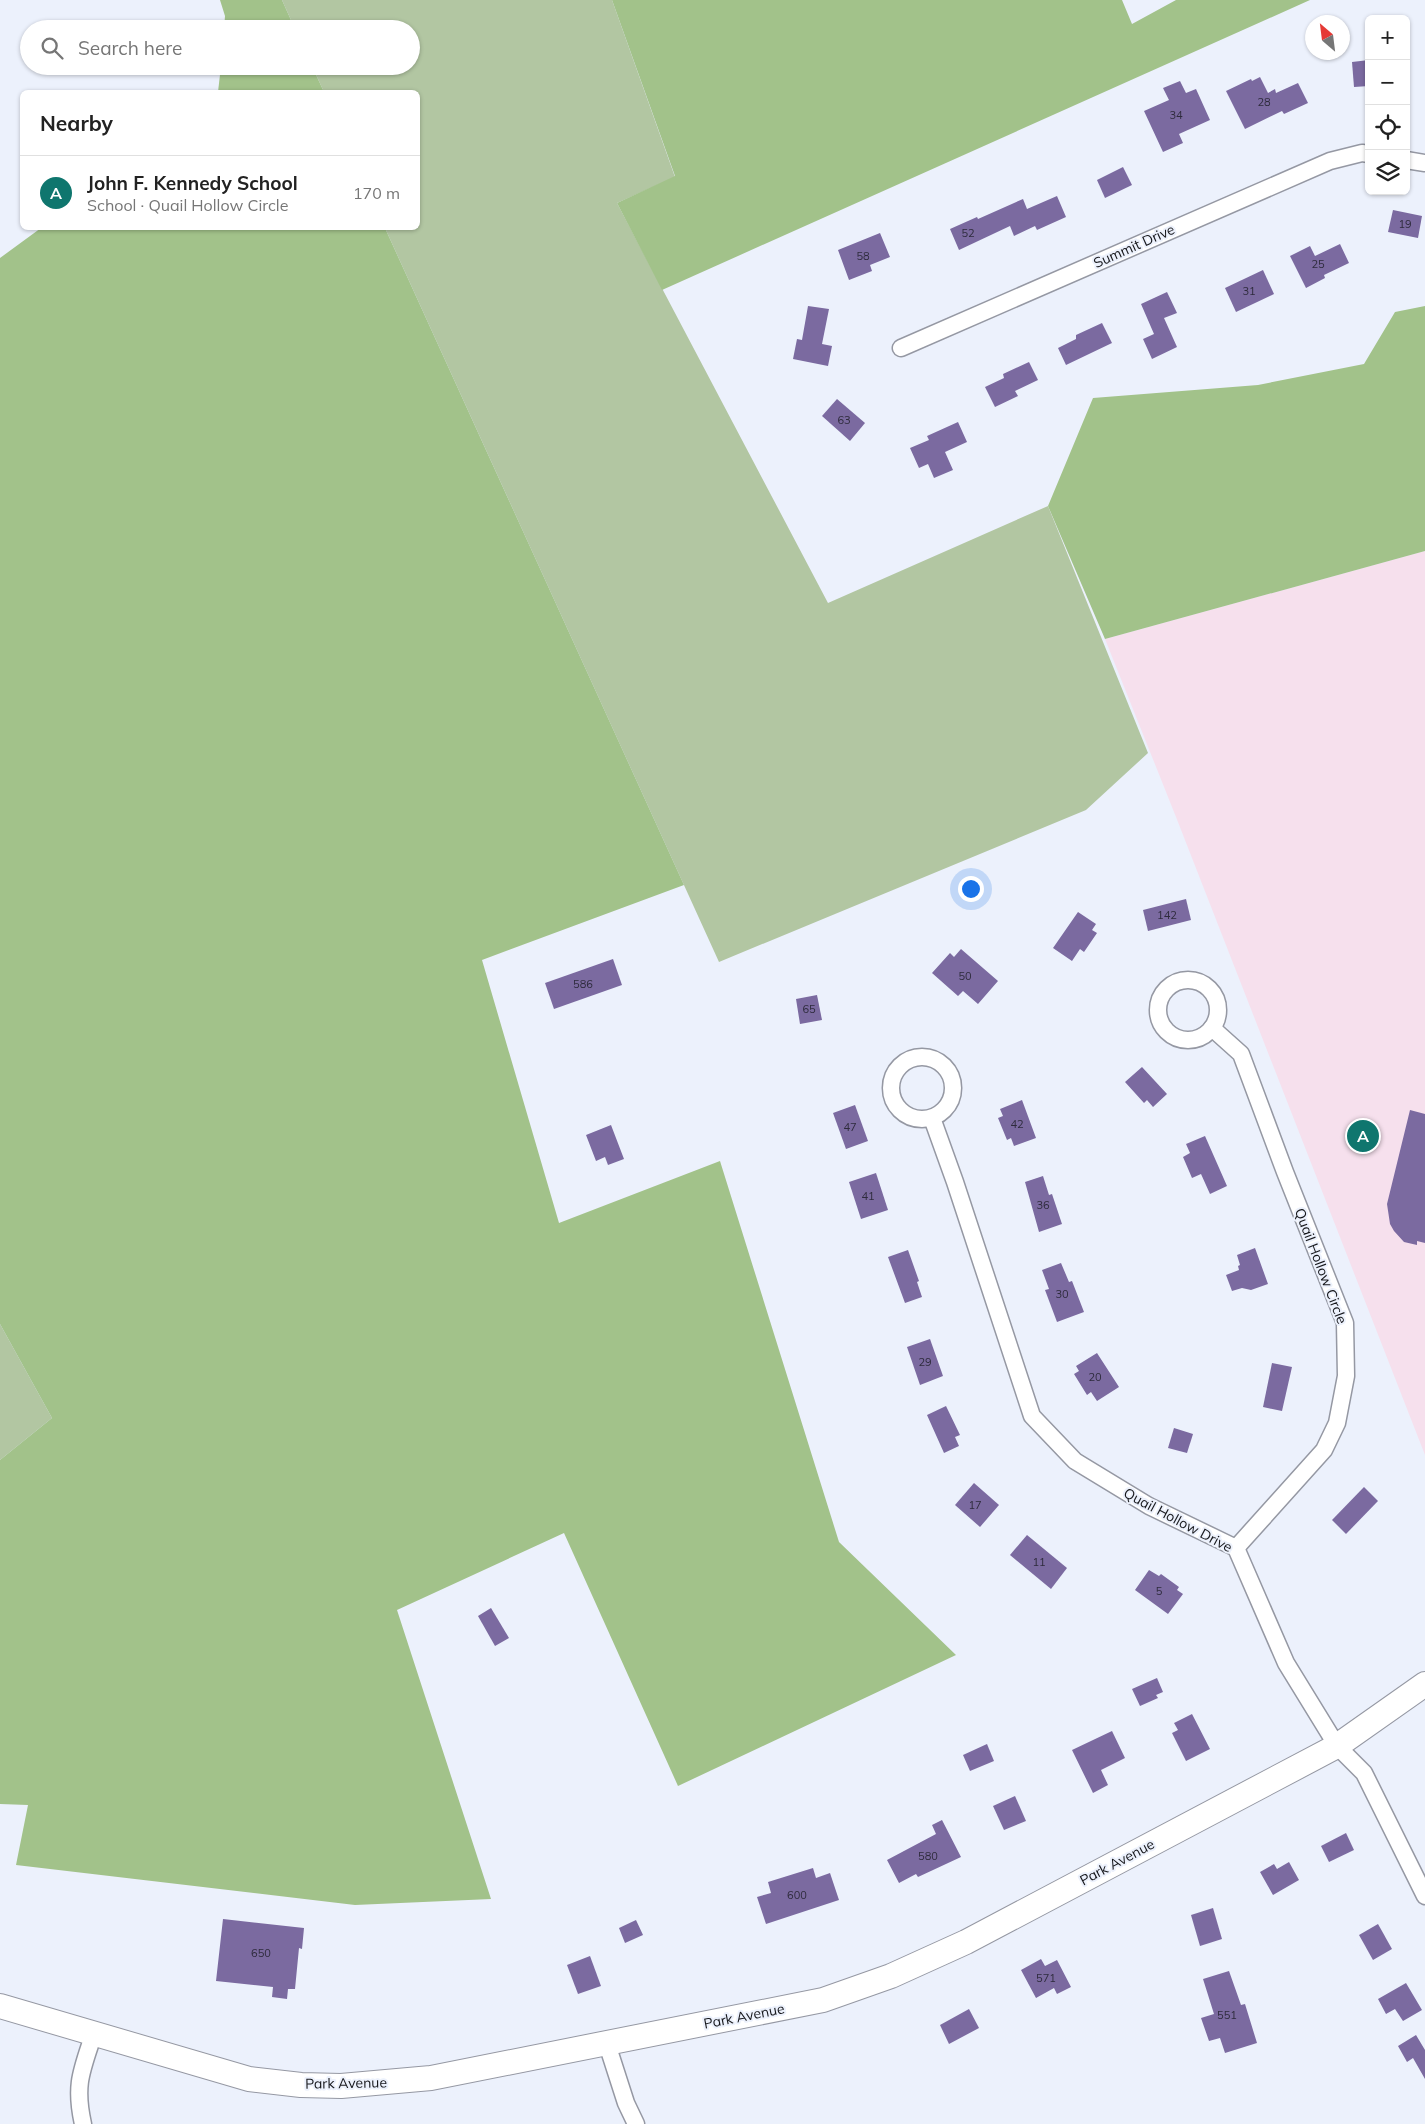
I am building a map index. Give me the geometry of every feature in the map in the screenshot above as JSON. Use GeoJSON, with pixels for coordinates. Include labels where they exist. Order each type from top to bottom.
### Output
{"type":"FeatureCollection","features":[{"type":"Feature","properties":{"kind":"main road","name":"Park Avenue"},"geometry":{"type":"LineString","coordinates":[[0,2006],[249,2079],[333,2085],[382,2084],[431,2078],[823,2000],[890,1976],[966,1942],[1337,1746],[1425,1684]]}},
{"type":"Feature","properties":{"kind":"street","name":"Summit Drive"},"geometry":{"type":"LineString","coordinates":[[901,348],[1330,161],[1365,153]]}},
{"type":"Feature","properties":{"kind":"street"},"geometry":{"type":"LineString","coordinates":[[1410,161],[1425,163]]}},
{"type":"Feature","properties":{"kind":"street","name":"Quail Hollow Circle"},"geometry":{"type":"LineString","coordinates":[[1212,1028],[1242,1054],[1285,1172],[1345,1323],[1346,1376],[1337,1424],[1324,1450],[1236,1548]]}},
{"type":"Feature","properties":{"kind":"street","name":"Quail Hollow Drive"},"geometry":{"type":"LineString","coordinates":[[932,1118],[1032,1416],[1075,1461],[1149,1506],[1236,1548],[1286,1663],[1337,1746],[1364,1773],[1425,1896]]}},
{"type":"Feature","properties":{"kind":"street"},"geometry":{"type":"LineString","coordinates":[[83,2124],[78,2103],[78,2082],[94,2033]]}},
{"type":"Feature","properties":{"kind":"street"},"geometry":{"type":"LineString","coordinates":[[607,2044],[626,2102],[636,2124]]}},
{"type":"Feature","properties":{"kind":"shaded area"},"geometry":{"type":"Polygon","coordinates":[[[1425,551],[1425,1455],[1105,639],[1425,551]]]}},
{"type":"Feature","properties":{"kind":"green space"},"geometry":{"type":"Polygon","coordinates":[[[220,0],[282,0],[291,20],[225,20],[220,0]]]}},
{"type":"Feature","properties":{"kind":"green space"},"geometry":{"type":"Polygon","coordinates":[[[282,0],[612,0],[675,177],[617,203],[828,603],[1048,506],[1148,753],[1086,810],[719,962],[386,230],[420,230],[420,90],[323,90],[316,75],[420,75],[420,20],[291,20],[282,0]]]}},
{"type":"Feature","properties":{"kind":"green space"},"geometry":{"type":"Polygon","coordinates":[[[612,0],[1122,0],[1132,24],[1176,0],[1310,0],[662,290],[617,203],[675,176],[612,0]]]}},
{"type":"Feature","properties":{"kind":"green space"},"geometry":{"type":"Polygon","coordinates":[[[220,75],[316,75],[323,90],[218,90],[220,75]]]}},
{"type":"Feature","properties":{"kind":"green space"},"geometry":{"type":"Polygon","coordinates":[[[38,230],[386,230],[684,885],[482,960],[559,1223],[720,1161],[839,1542],[956,1655],[678,1786],[564,1533],[397,1610],[491,1899],[355,1905],[16,1865],[28,1805],[0,1804],[0,1460],[52,1418],[0,1324],[0,258],[38,230]]]}},
{"type":"Feature","properties":{"kind":"green space"},"geometry":{"type":"Polygon","coordinates":[[[1425,306],[1425,551],[1105,639],[1048,506],[1093,398],[1258,385],[1364,364],[1395,312],[1425,306]]]}},
{"type":"Feature","properties":{"kind":"green space"},"geometry":{"type":"Polygon","coordinates":[[[0,1324],[52,1418],[0,1460],[0,1324]]]}},
{"type":"Feature","properties":{"kind":"building"},"geometry":{"type":"Polygon","coordinates":[[[1365,60],[1365,86],[1354,87],[1352,62],[1365,60]]]}},
{"type":"Feature","properties":{"kind":"building"},"geometry":{"type":"Polygon","coordinates":[[[1260,77],[1268,93],[1275,89],[1276,93],[1298,83],[1308,103],[1284,114],[1282,111],[1245,129],[1226,91],[1251,79],[1252,81],[1260,77]]]}},
{"type":"Feature","properties":{"kind":"building"},"geometry":{"type":"Polygon","coordinates":[[[1180,81],[1186,93],[1196,89],[1210,120],[1179,134],[1183,143],[1163,152],[1144,111],[1169,100],[1163,88],[1180,81]]]}},
{"type":"Feature","properties":{"kind":"building"},"geometry":{"type":"Polygon","coordinates":[[[1123,167],[1132,185],[1105,198],[1097,180],[1123,167]]]}},
{"type":"Feature","properties":{"kind":"building"},"geometry":{"type":"Polygon","coordinates":[[[1057,196],[1066,217],[1037,230],[1035,226],[1014,236],[1010,226],[959,250],[950,229],[1023,199],[1027,209],[1057,196]]]}},
{"type":"Feature","properties":{"kind":"building"},"geometry":{"type":"Polygon","coordinates":[[[1393,210],[1422,216],[1418,238],[1388,232],[1393,210]]]}},
{"type":"Feature","properties":{"kind":"building"},"geometry":{"type":"Polygon","coordinates":[[[880,233],[890,257],[870,265],[872,271],[849,280],[838,250],[880,233]]]}},
{"type":"Feature","properties":{"kind":"building"},"geometry":{"type":"Polygon","coordinates":[[[1340,244],[1349,263],[1324,275],[1325,278],[1306,288],[1290,256],[1310,246],[1315,256],[1340,244]]]}},
{"type":"Feature","properties":{"kind":"building"},"geometry":{"type":"Polygon","coordinates":[[[1263,270],[1274,294],[1236,312],[1225,288],[1263,270]]]}},
{"type":"Feature","properties":{"kind":"building"},"geometry":{"type":"Polygon","coordinates":[[[1167,292],[1177,313],[1164,318],[1177,347],[1152,359],[1143,339],[1154,334],[1141,304],[1167,292]]]}},
{"type":"Feature","properties":{"kind":"building"},"geometry":{"type":"Polygon","coordinates":[[[808,306],[829,309],[822,344],[832,346],[828,366],[793,359],[797,339],[802,340],[808,306]]]}},
{"type":"Feature","properties":{"kind":"building"},"geometry":{"type":"Polygon","coordinates":[[[1102,323],[1112,343],[1066,365],[1058,348],[1076,339],[1076,335],[1102,323]]]}},
{"type":"Feature","properties":{"kind":"building"},"geometry":{"type":"Polygon","coordinates":[[[1029,362],[1038,380],[1015,391],[1018,396],[995,407],[985,387],[1004,378],[1003,374],[1029,362]]]}},
{"type":"Feature","properties":{"kind":"building"},"geometry":{"type":"Polygon","coordinates":[[[837,399],[865,423],[850,441],[822,416],[837,399]]]}},
{"type":"Feature","properties":{"kind":"building"},"geometry":{"type":"Polygon","coordinates":[[[958,422],[967,442],[945,452],[953,470],[934,478],[928,464],[919,468],[910,448],[929,440],[927,436],[958,422]]]}},
{"type":"Feature","properties":{"kind":"building"},"geometry":{"type":"Polygon","coordinates":[[[1186,899],[1191,920],[1148,931],[1143,910],[1186,899]]]}},
{"type":"Feature","properties":{"kind":"building"},"geometry":{"type":"Polygon","coordinates":[[[1078,912],[1096,924],[1092,930],[1097,933],[1084,952],[1080,949],[1072,961],[1053,948],[1078,912]]]}},
{"type":"Feature","properties":{"kind":"building"},"geometry":{"type":"Polygon","coordinates":[[[961,949],[998,981],[978,1004],[963,991],[958,996],[932,973],[950,953],[954,957],[961,949]]]}},
{"type":"Feature","properties":{"kind":"building"},"geometry":{"type":"Polygon","coordinates":[[[613,959],[622,985],[554,1009],[545,983],[613,959]]]}},
{"type":"Feature","properties":{"kind":"building"},"geometry":{"type":"Polygon","coordinates":[[[817,995],[822,1020],[800,1024],[796,999],[817,995]]]}},
{"type":"Feature","properties":{"kind":"building"},"geometry":{"type":"Polygon","coordinates":[[[1142,1067],[1167,1094],[1153,1107],[1147,1100],[1144,1103],[1125,1082],[1142,1067]]]}},
{"type":"Feature","properties":{"kind":"building"},"geometry":{"type":"Polygon","coordinates":[[[1022,1100],[1036,1138],[1014,1146],[1011,1138],[1007,1140],[998,1118],[1003,1116],[1000,1109],[1022,1100]]]}},
{"type":"Feature","properties":{"kind":"building"},"geometry":{"type":"Polygon","coordinates":[[[855,1105],[868,1141],[846,1149],[833,1113],[855,1105]]]}},
{"type":"Feature","properties":{"kind":"building"},"geometry":{"type":"Polygon","coordinates":[[[1410,1110],[1425,1114],[1425,1243],[1417,1241],[1417,1245],[1404,1242],[1394,1231],[1390,1224],[1387,1204],[1410,1110]]]}},
{"type":"Feature","properties":{"kind":"building"},"geometry":{"type":"Polygon","coordinates":[[[611,1125],[624,1159],[608,1165],[605,1157],[596,1161],[586,1135],[611,1125]]]}},
{"type":"Feature","properties":{"kind":"building"},"geometry":{"type":"Polygon","coordinates":[[[1205,1136],[1227,1186],[1210,1194],[1201,1174],[1192,1178],[1183,1157],[1190,1153],[1186,1144],[1205,1136]]]}},
{"type":"Feature","properties":{"kind":"building"},"geometry":{"type":"Polygon","coordinates":[[[876,1173],[888,1210],[861,1219],[849,1182],[876,1173]]]}},
{"type":"Feature","properties":{"kind":"building"},"geometry":{"type":"Polygon","coordinates":[[[1043,1176],[1049,1195],[1052,1194],[1062,1224],[1039,1232],[1025,1182],[1043,1176]]]}},
{"type":"Feature","properties":{"kind":"building"},"geometry":{"type":"Polygon","coordinates":[[[1255,1248],[1268,1284],[1251,1290],[1242,1288],[1232,1291],[1226,1275],[1239,1270],[1238,1266],[1240,1265],[1237,1255],[1255,1248]]]}},
{"type":"Feature","properties":{"kind":"building"},"geometry":{"type":"Polygon","coordinates":[[[908,1250],[919,1281],[917,1282],[922,1297],[905,1303],[888,1257],[908,1250]]]}},
{"type":"Feature","properties":{"kind":"building"},"geometry":{"type":"Polygon","coordinates":[[[1061,1263],[1069,1282],[1072,1281],[1084,1312],[1057,1322],[1045,1290],[1049,1289],[1042,1270],[1061,1263]]]}},
{"type":"Feature","properties":{"kind":"building"},"geometry":{"type":"Polygon","coordinates":[[[930,1339],[943,1376],[920,1385],[907,1347],[930,1339]]]}},
{"type":"Feature","properties":{"kind":"building"},"geometry":{"type":"Polygon","coordinates":[[[1097,1353],[1119,1387],[1097,1401],[1091,1392],[1087,1395],[1074,1374],[1079,1371],[1076,1366],[1097,1353]]]}},
{"type":"Feature","properties":{"kind":"building"},"geometry":{"type":"Polygon","coordinates":[[[1272,1363],[1292,1367],[1282,1411],[1263,1407],[1272,1363]]]}},
{"type":"Feature","properties":{"kind":"building"},"geometry":{"type":"Polygon","coordinates":[[[946,1406],[960,1435],[955,1437],[959,1446],[944,1453],[927,1415],[946,1406]]]}},
{"type":"Feature","properties":{"kind":"building"},"geometry":{"type":"Polygon","coordinates":[[[1174,1428],[1193,1434],[1187,1453],[1168,1448],[1174,1428]]]}},
{"type":"Feature","properties":{"kind":"building"},"geometry":{"type":"Polygon","coordinates":[[[974,1483],[999,1505],[980,1527],[955,1505],[974,1483]]]}},
{"type":"Feature","properties":{"kind":"building"},"geometry":{"type":"Polygon","coordinates":[[[1364,1487],[1378,1501],[1346,1534],[1332,1520],[1364,1487]]]}},
{"type":"Feature","properties":{"kind":"building"},"geometry":{"type":"Polygon","coordinates":[[[1027,1535],[1067,1568],[1051,1589],[1010,1555],[1027,1535]]]}},
{"type":"Feature","properties":{"kind":"building"},"geometry":{"type":"Polygon","coordinates":[[[1149,1570],[1159,1576],[1161,1574],[1179,1587],[1177,1590],[1183,1594],[1168,1614],[1135,1590],[1149,1570]]]}},
{"type":"Feature","properties":{"kind":"building"},"geometry":{"type":"Polygon","coordinates":[[[491,1608],[509,1638],[495,1646],[478,1616],[491,1608]]]}},
{"type":"Feature","properties":{"kind":"building"},"geometry":{"type":"Polygon","coordinates":[[[1157,1678],[1163,1692],[1156,1695],[1158,1698],[1140,1706],[1132,1689],[1157,1678]]]}},
{"type":"Feature","properties":{"kind":"building"},"geometry":{"type":"Polygon","coordinates":[[[1192,1714],[1210,1749],[1186,1761],[1172,1733],[1178,1730],[1174,1723],[1192,1714]]]}},
{"type":"Feature","properties":{"kind":"building"},"geometry":{"type":"Polygon","coordinates":[[[1112,1731],[1125,1758],[1101,1770],[1108,1785],[1093,1793],[1072,1750],[1112,1731]]]}},
{"type":"Feature","properties":{"kind":"building"},"geometry":{"type":"Polygon","coordinates":[[[987,1744],[994,1761],[970,1771],[963,1755],[987,1744]]]}},
{"type":"Feature","properties":{"kind":"building"},"geometry":{"type":"Polygon","coordinates":[[[1015,1796],[1026,1821],[1004,1830],[993,1806],[1015,1796]]]}},
{"type":"Feature","properties":{"kind":"building"},"geometry":{"type":"Polygon","coordinates":[[[942,1820],[961,1857],[918,1877],[916,1874],[899,1883],[887,1860],[936,1834],[932,1825],[942,1820]]]}},
{"type":"Feature","properties":{"kind":"building"},"geometry":{"type":"Polygon","coordinates":[[[1346,1833],[1354,1850],[1329,1862],[1321,1846],[1346,1833]]]}},
{"type":"Feature","properties":{"kind":"building"},"geometry":{"type":"Polygon","coordinates":[[[1289,1862],[1299,1880],[1273,1895],[1260,1872],[1274,1864],[1277,1869],[1289,1862]]]}},
{"type":"Feature","properties":{"kind":"building"},"geometry":{"type":"Polygon","coordinates":[[[813,1868],[816,1878],[830,1873],[839,1900],[766,1924],[757,1897],[771,1893],[768,1882],[813,1868]]]}},
{"type":"Feature","properties":{"kind":"building"},"geometry":{"type":"Polygon","coordinates":[[[1213,1908],[1222,1939],[1200,1946],[1191,1915],[1213,1908]]]}},
{"type":"Feature","properties":{"kind":"building"},"geometry":{"type":"Polygon","coordinates":[[[223,1919],[304,1928],[302,1949],[299,1948],[295,1989],[288,1989],[287,1999],[272,1997],[273,1987],[216,1981],[223,1919]]]}},
{"type":"Feature","properties":{"kind":"building"},"geometry":{"type":"Polygon","coordinates":[[[636,1920],[643,1935],[625,1943],[619,1928],[636,1920]]]}},
{"type":"Feature","properties":{"kind":"building"},"geometry":{"type":"Polygon","coordinates":[[[1378,1924],[1392,1949],[1373,1960],[1359,1935],[1378,1924]]]}},
{"type":"Feature","properties":{"kind":"building"},"geometry":{"type":"Polygon","coordinates":[[[590,1956],[601,1986],[578,1994],[567,1965],[590,1956]]]}},
{"type":"Feature","properties":{"kind":"building"},"geometry":{"type":"Polygon","coordinates":[[[1041,1959],[1045,1966],[1057,1960],[1071,1987],[1057,1994],[1054,1988],[1036,1998],[1021,1970],[1041,1959]]]}},
{"type":"Feature","properties":{"kind":"building"},"geometry":{"type":"Polygon","coordinates":[[[1229,1971],[1241,2005],[1245,2004],[1257,2043],[1225,2053],[1220,2038],[1209,2041],[1201,2018],[1214,2014],[1203,1979],[1229,1971]]]}},
{"type":"Feature","properties":{"kind":"building"},"geometry":{"type":"Polygon","coordinates":[[[1406,1983],[1422,2010],[1403,2021],[1395,2009],[1386,2014],[1378,1999],[1406,1983]]]}},
{"type":"Feature","properties":{"kind":"building"},"geometry":{"type":"Polygon","coordinates":[[[969,2009],[979,2028],[949,2044],[940,2025],[969,2009]]]}},
{"type":"Feature","properties":{"kind":"building"},"geometry":{"type":"Polygon","coordinates":[[[1416,2035],[1425,2050],[1425,2079],[1413,2058],[1407,2062],[1398,2046],[1416,2035]]]}},
{"type":"Feature","properties":{"kind":"place","name":"John F. Kennedy School"},"geometry":{"type":"Point","coordinates":[1363,1136]}}]}
